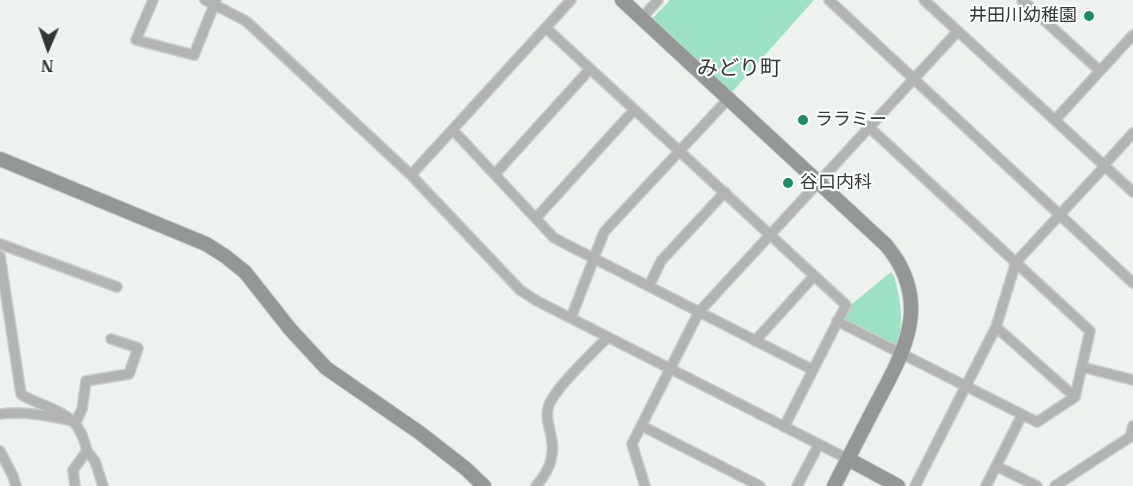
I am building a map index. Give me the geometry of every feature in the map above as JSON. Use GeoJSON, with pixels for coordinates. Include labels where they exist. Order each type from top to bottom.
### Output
{"type":"FeatureCollection","features":[{"type":"Feature","properties":{"kind":"street"},"geometry":{"type":"LineString","coordinates":[[153,0],[136,40],[194,56],[211,2],[246,21],[411,175],[509,280],[537,301],[898,486]]}},
{"type":"Feature","properties":{"kind":"street"},"geometry":{"type":"LineString","coordinates":[[411,175],[571,0]]}},
{"type":"Feature","properties":{"kind":"street"},"geometry":{"type":"LineString","coordinates":[[622,0],[886,245],[895,256],[904,274],[911,311],[901,353],[834,486]]}},
{"type":"Feature","properties":{"kind":"street"},"geometry":{"type":"LineString","coordinates":[[641,19],[658,0]]}},
{"type":"Feature","properties":{"kind":"street"},"geometry":{"type":"LineString","coordinates":[[830,0],[913,80],[1133,283]]}},
{"type":"Feature","properties":{"kind":"street"},"geometry":{"type":"LineString","coordinates":[[924,0],[1133,192]]}},
{"type":"Feature","properties":{"kind":"street"},"geometry":{"type":"LineString","coordinates":[[1022,0],[1100,71]]}},
{"type":"Feature","properties":{"kind":"street"},"geometry":{"type":"LineString","coordinates":[[546,28],[846,305],[784,427]]}},
{"type":"Feature","properties":{"kind":"street"},"geometry":{"type":"LineString","coordinates":[[645,486],[632,444],[699,312],[958,31]]}},
{"type":"Feature","properties":{"kind":"street"},"geometry":{"type":"LineString","coordinates":[[1055,120],[1133,35]]}},
{"type":"Feature","properties":{"kind":"street"},"geometry":{"type":"LineString","coordinates":[[495,174],[590,69]]}},
{"type":"Feature","properties":{"kind":"street"},"geometry":{"type":"LineString","coordinates":[[571,318],[604,232],[729,98]]}},
{"type":"Feature","properties":{"kind":"street"},"geometry":{"type":"LineString","coordinates":[[536,218],[634,110]]}},
{"type":"Feature","properties":{"kind":"street"},"geometry":{"type":"LineString","coordinates":[[837,321],[1037,422],[1075,397],[1090,331],[870,128]]}},
{"type":"Feature","properties":{"kind":"street"},"geometry":{"type":"LineString","coordinates":[[453,130],[554,238],[813,370]]}},
{"type":"Feature","properties":{"kind":"street"},"geometry":{"type":"LineString","coordinates":[[915,486],[996,327],[1016,262],[1133,133]]}},
{"type":"Feature","properties":{"kind":"street"},"geometry":{"type":"LineString","coordinates":[[0,159],[206,244],[225,256],[245,272],[290,329],[326,368],[420,433],[484,486]]}},
{"type":"Feature","properties":{"kind":"street"},"geometry":{"type":"LineString","coordinates":[[650,286],[661,261],[725,192]]}},
{"type":"Feature","properties":{"kind":"street"},"geometry":{"type":"LineString","coordinates":[[0,244],[117,286]]}},
{"type":"Feature","properties":{"kind":"street"},"geometry":{"type":"LineString","coordinates":[[0,256],[21,394],[67,415],[76,422],[87,451],[95,461],[103,486]]}},
{"type":"Feature","properties":{"kind":"street"},"geometry":{"type":"LineString","coordinates":[[755,341],[814,276]]}},
{"type":"Feature","properties":{"kind":"street"},"geometry":{"type":"LineString","coordinates":[[996,327],[1075,397]]}},
{"type":"Feature","properties":{"kind":"street"},"geometry":{"type":"LineString","coordinates":[[536,486],[552,462],[554,448],[547,419],[548,405],[575,370],[608,337]]}},
{"type":"Feature","properties":{"kind":"street"},"geometry":{"type":"LineString","coordinates":[[76,422],[82,409],[86,381],[129,374],[138,348],[111,339]]}},
{"type":"Feature","properties":{"kind":"street"},"geometry":{"type":"LineString","coordinates":[[1082,367],[1133,380]]}},
{"type":"Feature","properties":{"kind":"street"},"geometry":{"type":"LineString","coordinates":[[0,414],[30,413],[76,422]]}},
{"type":"Feature","properties":{"kind":"street"},"geometry":{"type":"LineString","coordinates":[[986,486],[1023,415]]}},
{"type":"Feature","properties":{"kind":"street"},"geometry":{"type":"LineString","coordinates":[[642,426],[760,486]]}},
{"type":"Feature","properties":{"kind":"street"},"geometry":{"type":"LineString","coordinates":[[1055,486],[1132,438],[1133,426]]}},
{"type":"Feature","properties":{"kind":"street"},"geometry":{"type":"LineString","coordinates":[[797,486],[819,444]]}},
{"type":"Feature","properties":{"kind":"street"},"geometry":{"type":"LineString","coordinates":[[0,451],[16,486]]}},
{"type":"Feature","properties":{"kind":"street"},"geometry":{"type":"LineString","coordinates":[[75,486],[73,470],[87,451]]}},
{"type":"Feature","properties":{"kind":"street"},"geometry":{"type":"LineString","coordinates":[[996,466],[1037,486]]}},
{"type":"Feature","properties":{"kind":"green space"},"geometry":{"type":"Polygon","coordinates":[[[670,0],[814,0],[732,92],[651,20],[670,0]]]}},
{"type":"Feature","properties":{"kind":"green space"},"geometry":{"type":"Polygon","coordinates":[[[891,272],[894,276],[901,311],[897,346],[847,323],[844,318],[852,304],[891,272]]]}},
{"type":"Feature","properties":{"kind":"place","name":"井田川幼稚園"},"geometry":{"type":"Point","coordinates":[1089,16]}},
{"type":"Feature","properties":{"kind":"place","name":"ララミー"},"geometry":{"type":"Point","coordinates":[803,120]}},
{"type":"Feature","properties":{"kind":"place","name":"谷口内科"},"geometry":{"type":"Point","coordinates":[788,183]}},
{"type":"Feature","properties":{"kind":"district","name":"みどり町"},"geometry":{"type":"Point","coordinates":[739,69]}}]}
